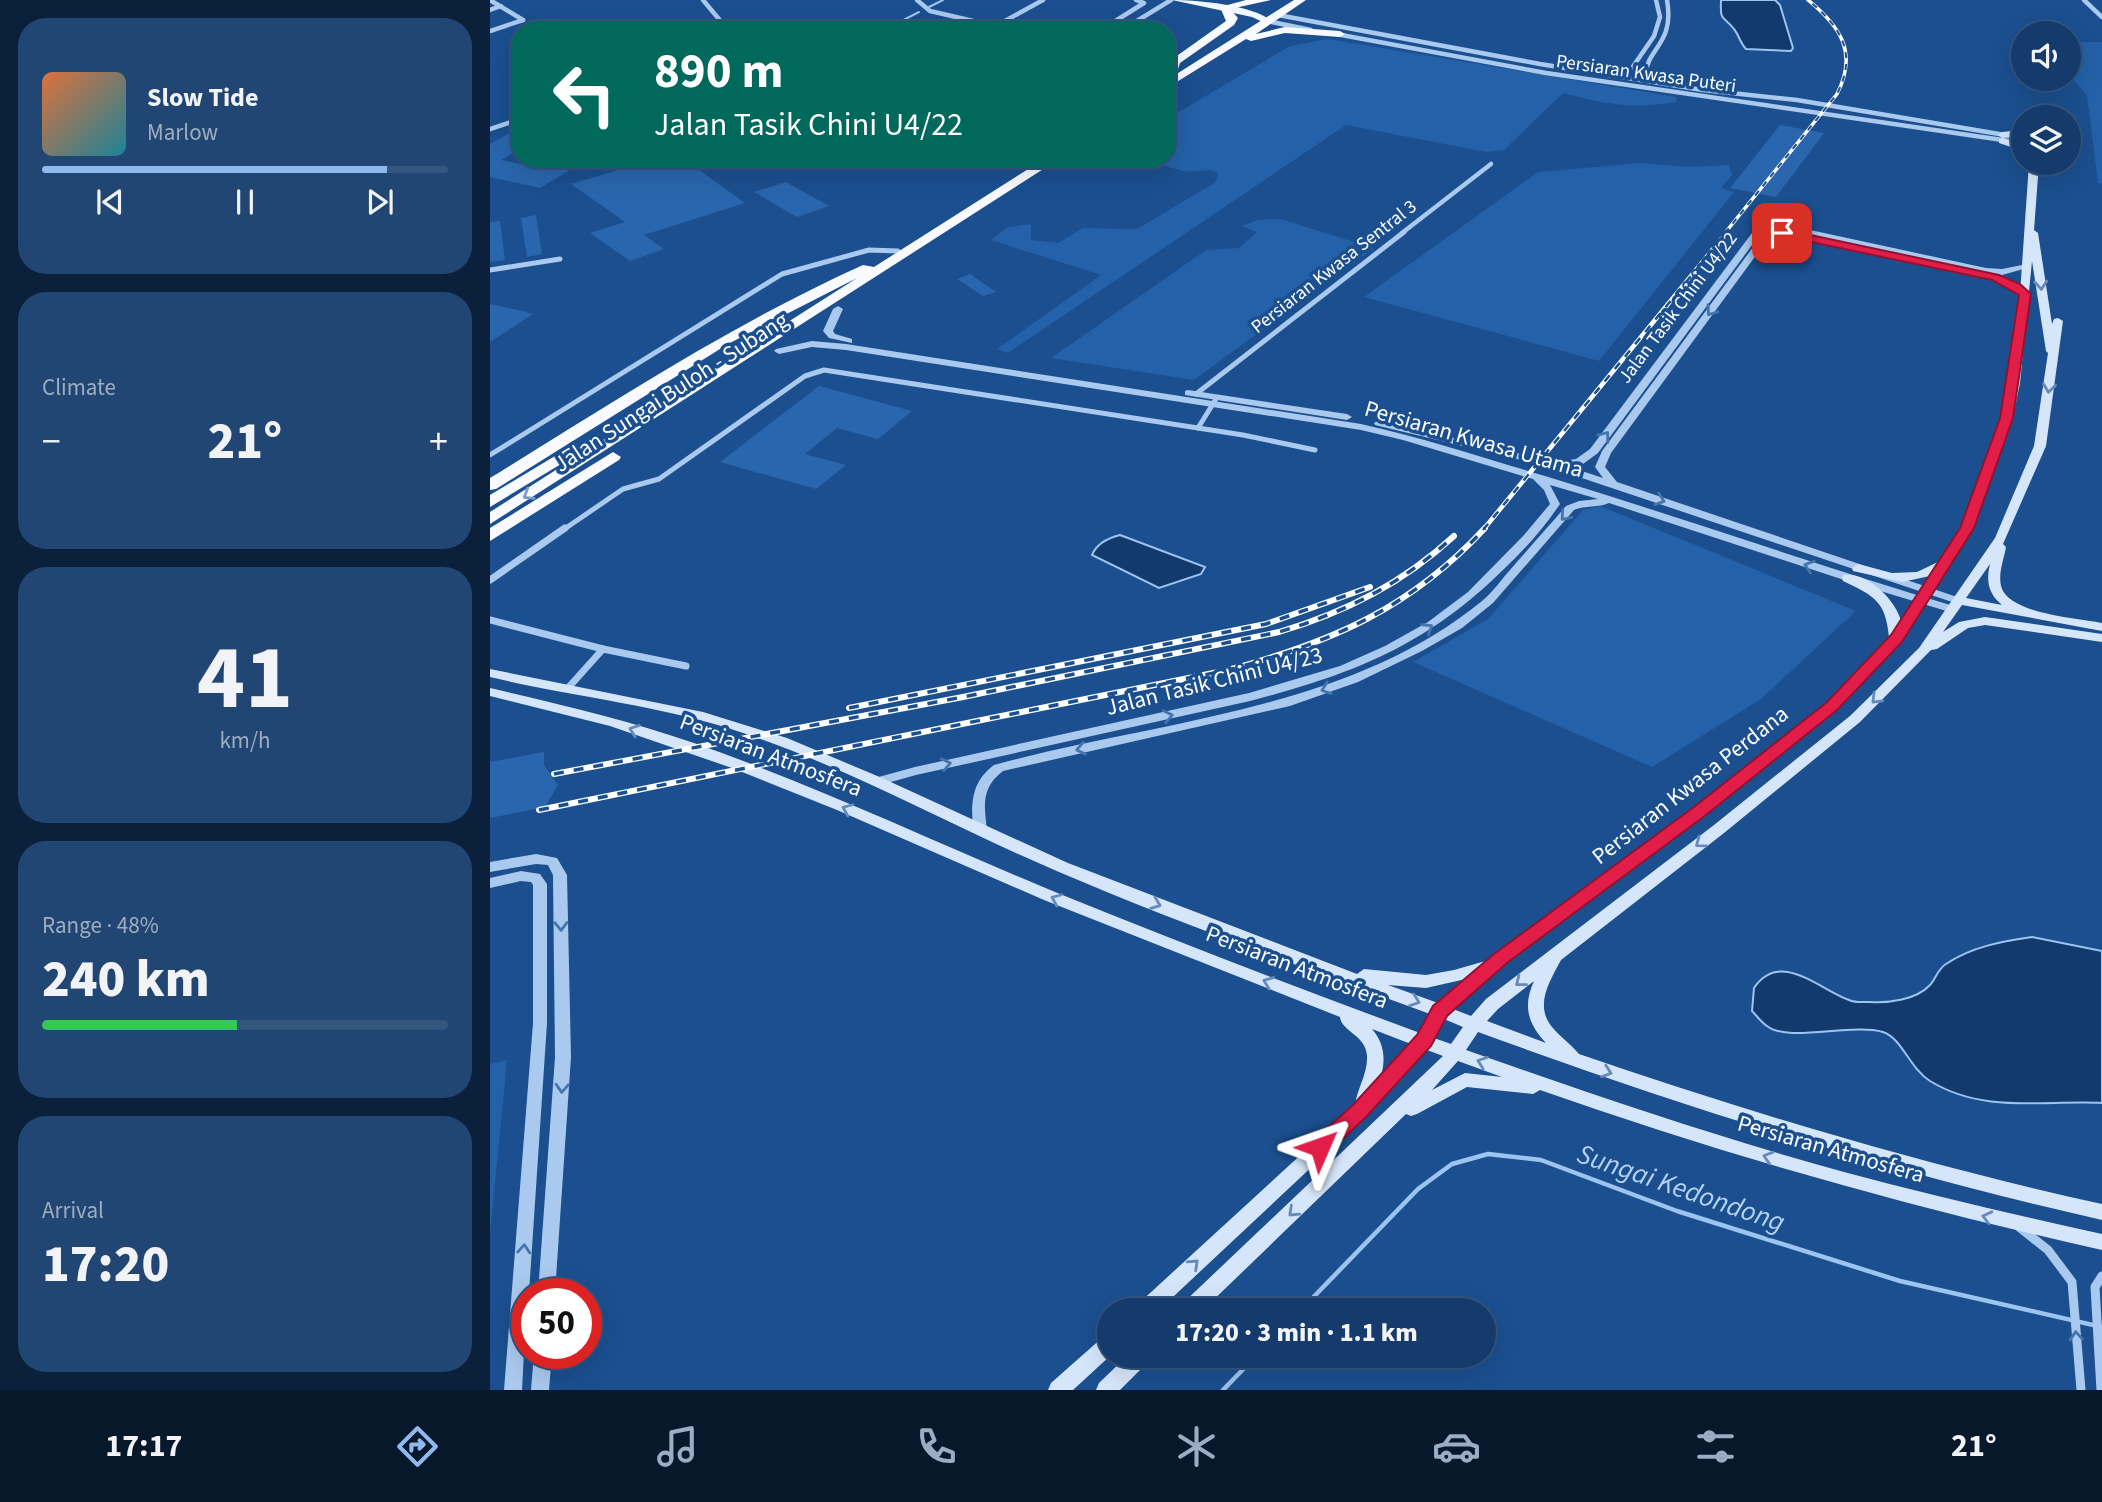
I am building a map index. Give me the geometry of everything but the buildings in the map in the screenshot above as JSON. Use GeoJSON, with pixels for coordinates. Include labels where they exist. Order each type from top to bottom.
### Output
{"type":"FeatureCollection","features":[{"type":"Feature","properties":{"kind":"highway"},"geometry":{"type":"LineString","coordinates":[[1176,61],[1230,23],[1233,18],[1226,8],[1266,0]]}},
{"type":"Feature","properties":{"kind":"highway"},"geometry":{"type":"LineString","coordinates":[[1176,79],[1227,47],[1265,16],[1276,0]]}},
{"type":"Feature","properties":{"kind":"highway"},"geometry":{"type":"LineString","coordinates":[[1176,73],[1288,0]]}},
{"type":"Feature","properties":{"kind":"highway"},"geometry":{"type":"LineString","coordinates":[[1176,67],[1265,16],[1302,0]]}},
{"type":"Feature","properties":{"kind":"highway"},"geometry":{"type":"LineString","coordinates":[[1302,0],[1299,12],[1323,22]]}},
{"type":"Feature","properties":{"kind":"highway"},"geometry":{"type":"LineString","coordinates":[[1227,47],[1255,36],[1286,30],[1340,34]]}},
{"type":"Feature","properties":{"kind":"highway","name":"Jalan Sungai Buloh - Subang"},"geometry":{"type":"LineString","coordinates":[[490,536],[779,351],[878,264],[1022,168]]}},
{"type":"Feature","properties":{"kind":"highway","name":"Jalan Sungai Buloh - Subang"},"geometry":{"type":"LineString","coordinates":[[490,502],[833,301],[865,289],[870,278],[1039,168]]}},
{"type":"Feature","properties":{"kind":"highway","name":"Jalan Sungai Buloh - Subang"},"geometry":{"type":"LineString","coordinates":[[490,485],[728,341],[832,283],[878,264]]}},
{"type":"Feature","properties":{"kind":"highway","name":"Jalan Sungai Buloh - Subang"},"geometry":{"type":"LineString","coordinates":[[490,519],[833,301]]}},
{"type":"Feature","properties":{"kind":"main road"},"geometry":{"type":"LineString","coordinates":[[1177,0],[1265,16]]}},
{"type":"Feature","properties":{"kind":"main road"},"geometry":{"type":"LineString","coordinates":[[1197,0],[1226,8]]}},
{"type":"Feature","properties":{"kind":"main road"},"geometry":{"type":"LineString","coordinates":[[2002,138],[2011,137]]}},
{"type":"Feature","properties":{"kind":"main road"},"geometry":{"type":"LineString","coordinates":[[2002,138],[2011,141]]}},
{"type":"Feature","properties":{"kind":"main road","name":"Persiaran Kwasa Perdana"},"geometry":{"type":"LineString","coordinates":[[1158,1298],[1360,1111],[1424,1041],[1440,1011],[1501,958],[1700,811],[1831,707],[1896,639],[1967,528],[2007,418],[2025,294],[2033,175]]}},
{"type":"Feature","properties":{"kind":"main road"},"geometry":{"type":"LineString","coordinates":[[2030,218],[2040,270],[2047,338],[2053,359]]}},
{"type":"Feature","properties":{"kind":"main road"},"geometry":{"type":"LineString","coordinates":[[1202,1298],[1388,1124],[1455,1052],[1492,1004],[1719,829],[1855,719],[1924,651],[2001,538],[2040,446],[2058,321]]}},
{"type":"Feature","properties":{"kind":"main road"},"geometry":{"type":"LineString","coordinates":[[2001,538],[1992,583],[1994,592],[2031,616]]}},
{"type":"Feature","properties":{"kind":"main road"},"geometry":{"type":"LineString","coordinates":[[1853,573],[1899,579],[1916,578],[1925,576],[1949,559]]}},
{"type":"Feature","properties":{"kind":"main road"},"geometry":{"type":"LineString","coordinates":[[1853,573],[1885,598],[1895,618],[1896,639]]}},
{"type":"Feature","properties":{"kind":"main road","name":"Persiaran Kwasa Utama"},"geometry":{"type":"LineString","coordinates":[[1956,605],[2102,627]]}},
{"type":"Feature","properties":{"kind":"main road","name":"Persiaran Kwasa Utama"},"geometry":{"type":"LineString","coordinates":[[1956,605],[2070,634],[2102,638]]}},
{"type":"Feature","properties":{"kind":"main road"},"geometry":{"type":"LineString","coordinates":[[1924,651],[1964,625],[1974,622],[1985,621],[2070,634]]}},
{"type":"Feature","properties":{"kind":"main road","name":"Persiaran Atmosfera"},"geometry":{"type":"LineString","coordinates":[[490,673],[734,726],[880,781],[980,830],[1107,886],[1578,1062],[1871,1157],[2017,1195],[2102,1212]]}},
{"type":"Feature","properties":{"kind":"main road","name":"Persiaran Atmosfera"},"geometry":{"type":"LineString","coordinates":[[490,692],[615,723],[806,791],[1080,909],[1314,1000],[1562,1091],[1853,1183],[2016,1224],[2102,1242]]}},
{"type":"Feature","properties":{"kind":"main road"},"geometry":{"type":"LineString","coordinates":[[1557,953],[1535,993],[1534,1012],[1543,1030],[1578,1062]]}},
{"type":"Feature","properties":{"kind":"main road"},"geometry":{"type":"LineString","coordinates":[[1331,970],[1406,982],[1430,982],[1452,979],[1501,958]]}},
{"type":"Feature","properties":{"kind":"main road"},"geometry":{"type":"LineString","coordinates":[[1314,1000],[1364,1029],[1372,1041],[1377,1066],[1360,1111]]}},
{"type":"Feature","properties":{"kind":"main road"},"geometry":{"type":"LineString","coordinates":[[1388,1124],[1465,1080],[1562,1091]]}},
{"type":"Feature","properties":{"kind":"main road"},"geometry":{"type":"LineString","coordinates":[[1058,1390],[1097,1354]]}},
{"type":"Feature","properties":{"kind":"main road"},"geometry":{"type":"LineString","coordinates":[[1106,1390],[1129,1368]]}},
{"type":"Feature","properties":{"kind":"street"},"geometry":{"type":"LineString","coordinates":[[490,0],[523,20],[520,21]]}},
{"type":"Feature","properties":{"kind":"street"},"geometry":{"type":"LineString","coordinates":[[703,0],[720,21]]}},
{"type":"Feature","properties":{"kind":"street"},"geometry":{"type":"LineString","coordinates":[[917,0],[935,13],[972,21]]}},
{"type":"Feature","properties":{"kind":"street"},"geometry":{"type":"LineString","coordinates":[[1004,21],[1043,0]]}},
{"type":"Feature","properties":{"kind":"street"},"geometry":{"type":"LineString","coordinates":[[1116,21],[1144,2],[1136,0]]}},
{"type":"Feature","properties":{"kind":"street"},"geometry":{"type":"LineString","coordinates":[[1137,21],[1171,0]]}},
{"type":"Feature","properties":{"kind":"street"},"geometry":{"type":"LineString","coordinates":[[1607,74],[1632,68],[1654,36],[1660,17],[1656,0]]}},
{"type":"Feature","properties":{"kind":"street"},"geometry":{"type":"LineString","coordinates":[[1660,83],[1649,78],[1646,65],[1666,37],[1671,18],[1667,0]]}},
{"type":"Feature","properties":{"kind":"street"},"geometry":{"type":"LineString","coordinates":[[2084,0],[2102,17]]}},
{"type":"Feature","properties":{"kind":"street"},"geometry":{"type":"LineString","coordinates":[[490,10],[501,6]]}},
{"type":"Feature","properties":{"kind":"street","name":"Persiaran Kwasa Puteri"},"geometry":{"type":"LineString","coordinates":[[1265,16],[1323,22],[1660,83],[1797,100],[2002,138]]}},
{"type":"Feature","properties":{"kind":"street","name":"Persiaran Kwasa Puteri"},"geometry":{"type":"LineString","coordinates":[[1265,16],[1340,34],[1559,75],[2002,138]]}},
{"type":"Feature","properties":{"kind":"street"},"geometry":{"type":"LineString","coordinates":[[490,31],[511,24]]}},
{"type":"Feature","properties":{"kind":"street"},"geometry":{"type":"LineString","coordinates":[[490,129],[511,122]]}},
{"type":"Feature","properties":{"kind":"street","name":"Persiaran Kwasa Sentral 3"},"geometry":{"type":"LineString","coordinates":[[1196,394],[1491,164]]}},
{"type":"Feature","properties":{"kind":"street","name":"Jalan Tasik Chini U4/22"},"geometry":{"type":"LineString","coordinates":[[1549,464],[1580,462],[1594,451],[1754,235],[1767,230],[1787,228],[1986,271],[2003,272],[2025,266]]}},
{"type":"Feature","properties":{"kind":"street","name":"Jalan Tasik Chini U4/22"},"geometry":{"type":"LineString","coordinates":[[1767,230],[1995,278],[2016,286],[2025,294]]}},
{"type":"Feature","properties":{"kind":"street","name":"Jalan Tasik Chini U4/22"},"geometry":{"type":"LineString","coordinates":[[1614,485],[1603,474],[1600,467],[1602,460],[1767,230]]}},
{"type":"Feature","properties":{"kind":"street"},"geometry":{"type":"LineString","coordinates":[[490,455],[764,283],[799,267],[869,250],[898,251]]}},
{"type":"Feature","properties":{"kind":"street"},"geometry":{"type":"LineString","coordinates":[[490,270],[560,259]]}},
{"type":"Feature","properties":{"kind":"street","name":"Persiaran Kwasa Utama"},"geometry":{"type":"LineString","coordinates":[[833,301],[828,328],[832,336],[840,339],[1196,394],[1215,401],[1372,430],[1853,573]]}},
{"type":"Feature","properties":{"kind":"street","name":"Persiaran Kwasa Utama"},"geometry":{"type":"LineString","coordinates":[[779,351],[812,344],[846,346],[1413,429],[1549,464],[1614,485],[1853,573],[1956,605]]}},
{"type":"Feature","properties":{"kind":"street"},"geometry":{"type":"LineString","coordinates":[[490,580],[623,489],[659,479],[815,372],[833,370],[1198,428],[1315,450]]}},
{"type":"Feature","properties":{"kind":"street"},"geometry":{"type":"LineString","coordinates":[[1198,428],[1215,401]]}},
{"type":"Feature","properties":{"kind":"street","name":"Jalan Tasik Chini U4/23"},"geometry":{"type":"LineString","coordinates":[[880,781],[915,771],[1282,691],[1351,668],[1409,640],[1453,612],[1490,580],[1555,504],[1549,489],[1538,479]]}},
{"type":"Feature","properties":{"kind":"street","name":"Jalan Tasik Chini U4/23"},"geometry":{"type":"LineString","coordinates":[[980,830],[979,787],[986,776],[999,768],[1290,702],[1354,679],[1458,625],[1489,601],[1570,508],[1597,502],[1628,505]]}},
{"type":"Feature","properties":{"kind":"street"},"geometry":{"type":"LineString","coordinates":[[490,620],[603,649],[686,666]]}},
{"type":"Feature","properties":{"kind":"street"},"geometry":{"type":"LineString","coordinates":[[568,688],[603,649]]}},
{"type":"Feature","properties":{"kind":"street"},"geometry":{"type":"LineString","coordinates":[[490,867],[536,859],[552,860]]}},
{"type":"Feature","properties":{"kind":"street"},"geometry":{"type":"LineString","coordinates":[[490,883],[521,876],[535,877],[552,860]]}},
{"type":"Feature","properties":{"kind":"street"},"geometry":{"type":"LineString","coordinates":[[548,1278],[563,1057],[560,875],[552,860]]}},
{"type":"Feature","properties":{"kind":"street"},"geometry":{"type":"LineString","coordinates":[[513,1390],[538,1062],[540,884],[535,877]]}},
{"type":"Feature","properties":{"kind":"street"},"geometry":{"type":"LineString","coordinates":[[538,1062],[563,1057]]}},
{"type":"Feature","properties":{"kind":"street"},"geometry":{"type":"LineString","coordinates":[[2016,1224],[2048,1250],[2072,1282],[2081,1390]]}},
{"type":"Feature","properties":{"kind":"street"},"geometry":{"type":"LineString","coordinates":[[2101,1390],[2095,1287],[2102,1276]]}},
{"type":"Feature","properties":{"kind":"street"},"geometry":{"type":"LineString","coordinates":[[540,1390],[542,1369]]}},
{"type":"Feature","properties":{"kind":"shaded area"},"geometry":{"type":"Polygon","coordinates":[[[1721,0],[1775,0],[1780,5],[1793,48],[1791,51],[1746,49],[1736,31],[1723,18],[1721,0]]]}},
{"type":"Feature","properties":{"kind":"shaded area"},"geometry":{"type":"Polygon","coordinates":[[[1328,39],[1676,97],[1677,102],[1620,105],[1563,93],[1504,150],[1486,152],[1346,125],[1008,353],[997,349],[1101,275],[991,240],[1008,227],[1031,224],[1031,240],[1058,243],[1083,228],[1137,229],[1216,182],[1218,173],[1211,170],[1187,172],[1172,168],[1176,168],[1176,114],[1290,46],[1328,39]]]}},
{"type":"Feature","properties":{"kind":"shaded area"},"geometry":{"type":"Polygon","coordinates":[[[2081,42],[2102,42],[2102,183],[2098,183],[2087,96],[2081,89],[2081,42]]]}},
{"type":"Feature","properties":{"kind":"shaded area"},"geometry":{"type":"Polygon","coordinates":[[[1641,163],[1688,167],[1729,165],[1732,175],[1721,188],[1734,192],[1599,361],[1364,297],[1538,172],[1641,163]]]}},
{"type":"Feature","properties":{"kind":"shaded area"},"geometry":{"type":"Polygon","coordinates":[[[1280,219],[1374,248],[1194,380],[1051,358],[1206,250],[1239,248],[1257,232],[1242,226],[1258,220],[1280,219]]]}},
{"type":"Feature","properties":{"kind":"shaded area"},"geometry":{"type":"Polygon","coordinates":[[[1600,506],[1856,611],[1761,699],[1652,767],[1413,662],[1488,619],[1583,510],[1600,506]]]}},
{"type":"Feature","properties":{"kind":"shaded area"},"geometry":{"type":"Polygon","coordinates":[[[1120,535],[1205,567],[1201,574],[1159,588],[1092,555],[1103,542],[1120,535]]]}},
{"type":"Feature","properties":{"kind":"shaded area"},"geometry":{"type":"Polygon","coordinates":[[[2032,937],[2102,951],[2102,1103],[2014,1103],[1971,1098],[1950,1091],[1923,1076],[1896,1040],[1883,1032],[1854,1030],[1789,1033],[1767,1026],[1752,1011],[1754,988],[1764,977],[1776,972],[1800,976],[1854,1002],[1894,1001],[1924,990],[1943,966],[1966,953],[2032,937]]]}},
{"type":"Feature","properties":{"kind":"shaded area"},"geometry":{"type":"Polygon","coordinates":[[[507,1060],[490,1235],[490,1064],[507,1060]]]}},
{"type":"Feature","properties":{"kind":"waterway"},"geometry":{"type":"LineString","coordinates":[[929,7],[943,0]]}},
{"type":"Feature","properties":{"kind":"waterway"},"geometry":{"type":"LineString","coordinates":[[902,21],[919,12]]}},
{"type":"Feature","properties":{"kind":"waterway","name":"Sungai Kedondong"},"geometry":{"type":"LineString","coordinates":[[1313,1298],[1418,1189],[1452,1164],[1488,1154],[1541,1160],[1677,1211],[1900,1281],[2102,1327]]}},
{"type":"Feature","properties":{"kind":"waterway","name":"Sungai Kedondong"},"geometry":{"type":"LineString","coordinates":[[1223,1390],[1244,1368]]}},
{"type":"Feature","properties":{"kind":"railway"},"geometry":{"type":"LineString","coordinates":[[1725,233],[1837,94],[1843,79],[1846,66],[1843,42],[1829,20],[1808,0]]}},
{"type":"Feature","properties":{"kind":"railway"},"geometry":{"type":"LineString","coordinates":[[1483,530],[1727,232]]}},
{"type":"Feature","properties":{"kind":"railway"},"geometry":{"type":"LineString","coordinates":[[539,810],[1228,670],[1266,659],[1336,634],[1399,601],[1457,556],[1483,530]]}},
{"type":"Feature","properties":{"kind":"railway"},"geometry":{"type":"LineString","coordinates":[[554,774],[963,697],[1279,632],[1327,615],[1373,594],[1415,568],[1454,536]]}},
{"type":"Feature","properties":{"kind":"railway"},"geometry":{"type":"LineString","coordinates":[[849,708],[1266,624],[1370,587]]}},
{"type":"Feature","properties":{"kind":"route"},"geometry":{"type":"LineString","coordinates":[[1320,1147],[1360,1111],[1424,1041],[1440,1011],[1501,958],[1700,811],[1831,707],[1896,639],[1967,528],[2007,418],[2025,294],[2016,286],[1995,278],[1782,233]]}}]}
